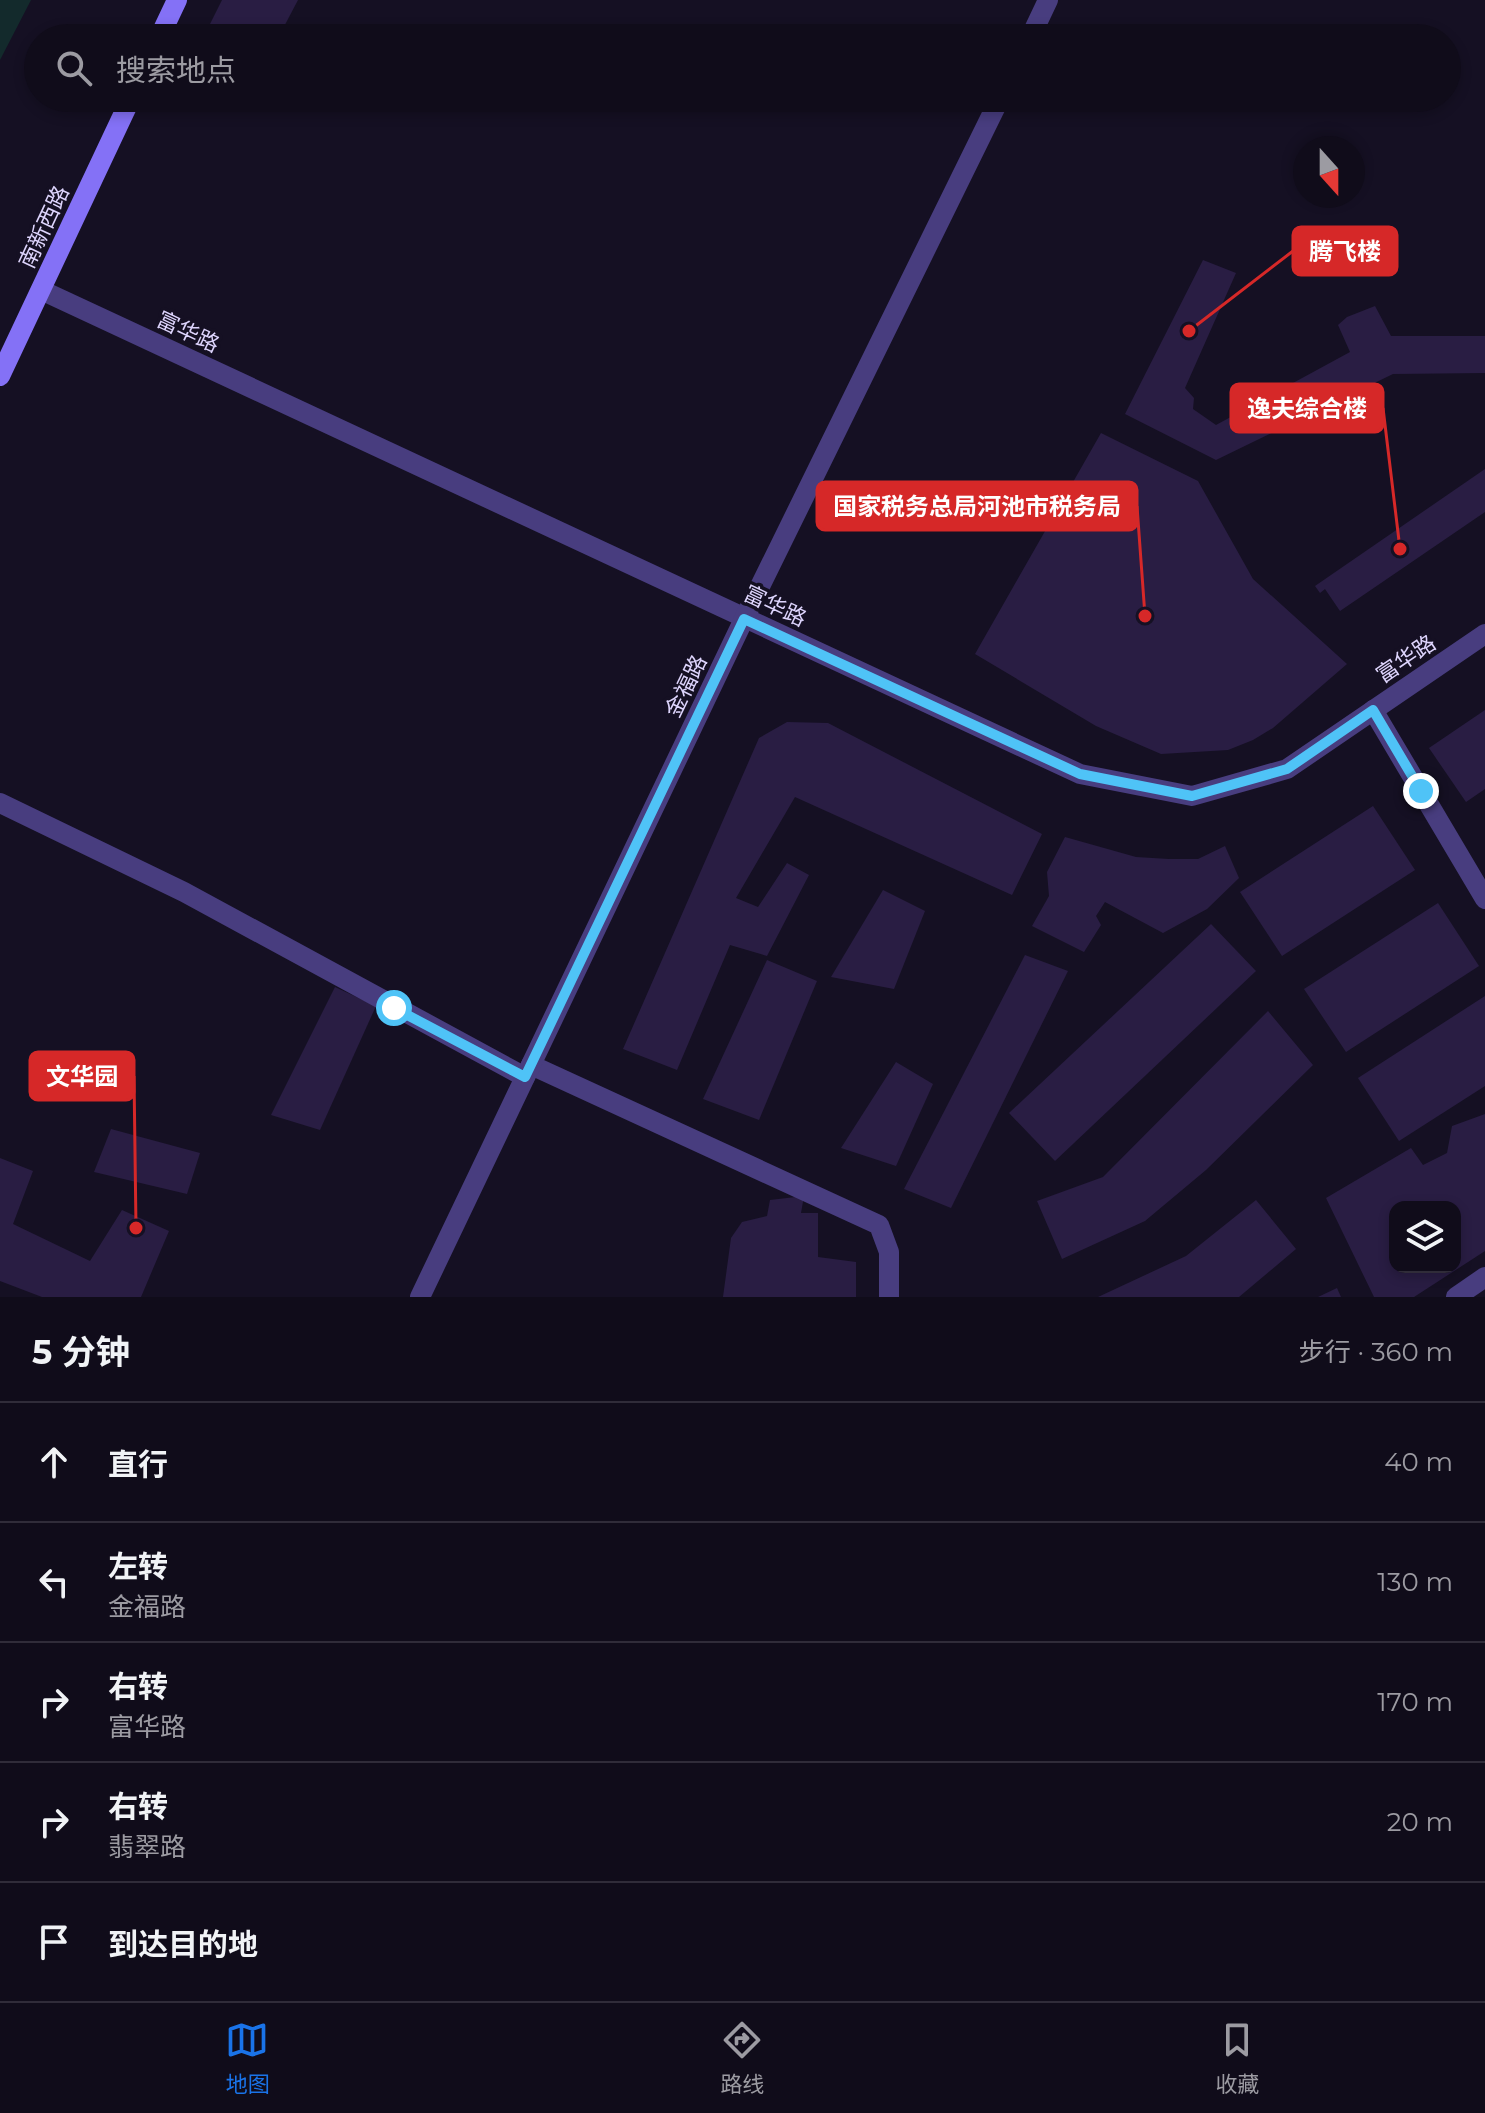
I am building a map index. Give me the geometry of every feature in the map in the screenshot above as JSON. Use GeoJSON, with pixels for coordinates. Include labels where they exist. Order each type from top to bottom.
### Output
{"type":"FeatureCollection","features":[{"type":"Feature","properties":{"kind":"main road"},"geometry":{"type":"LineString","coordinates":[[166,24],[177,0]]}},
{"type":"Feature","properties":{"kind":"main road","name":"南新西路"},"geometry":{"type":"LineString","coordinates":[[0,376],[124,112]]}},
{"type":"Feature","properties":{"kind":"street"},"geometry":{"type":"LineString","coordinates":[[1037,24],[1048,0]]}},
{"type":"Feature","properties":{"kind":"street","name":"金福路"},"geometry":{"type":"LineString","coordinates":[[420,1297],[744,619],[993,112]]}},
{"type":"Feature","properties":{"kind":"street","name":"富华路"},"geometry":{"type":"LineString","coordinates":[[41,290],[1080,774],[1192,796],[1287,769],[1485,634]]}},
{"type":"Feature","properties":{"kind":"street"},"geometry":{"type":"LineString","coordinates":[[1373,710],[1485,899]]}},
{"type":"Feature","properties":{"kind":"street"},"geometry":{"type":"LineString","coordinates":[[0,803],[184,892],[528,1071],[879,1225],[889,1252],[889,1297]]}},
{"type":"Feature","properties":{"kind":"street"},"geometry":{"type":"LineString","coordinates":[[1456,1297],[1485,1277]]}},
{"type":"Feature","properties":{"kind":"green space"},"geometry":{"type":"Polygon","coordinates":[[[0,0],[31,0],[0,60],[0,0]]]}},
{"type":"Feature","properties":{"kind":"building"},"geometry":{"type":"Polygon","coordinates":[[[222,0],[298,0],[285,24],[210,24],[222,0]]]}},
{"type":"Feature","properties":{"kind":"building"},"geometry":{"type":"Polygon","coordinates":[[[1203,260],[1236,273],[1185,388],[1194,398],[1193,409],[1216,425],[1350,352],[1338,325],[1347,317],[1375,306],[1391,336],[1485,336],[1485,373],[1393,374],[1216,460],[1125,414],[1203,260]]]}},
{"type":"Feature","properties":{"kind":"building"},"geometry":{"type":"Polygon","coordinates":[[[1101,433],[1198,481],[1253,579],[1347,664],[1273,728],[1253,740],[1228,750],[1161,754],[1096,726],[975,654],[1101,433]]]}},
{"type":"Feature","properties":{"kind":"building"},"geometry":{"type":"Polygon","coordinates":[[[1485,469],[1485,512],[1340,611],[1325,589],[1320,593],[1315,586],[1485,469]]]}},
{"type":"Feature","properties":{"kind":"building"},"geometry":{"type":"Polygon","coordinates":[[[1485,710],[1485,789],[1466,802],[1429,748],[1485,710]]]}},
{"type":"Feature","properties":{"kind":"building"},"geometry":{"type":"Polygon","coordinates":[[[787,722],[828,723],[1042,834],[1012,895],[795,797],[736,898],[758,907],[787,863],[809,875],[767,956],[730,945],[677,1070],[623,1049],[759,738],[787,722]]]}},
{"type":"Feature","properties":{"kind":"building"},"geometry":{"type":"Polygon","coordinates":[[[1373,806],[1415,870],[1282,956],[1240,892],[1373,806]]]}},
{"type":"Feature","properties":{"kind":"building"},"geometry":{"type":"Polygon","coordinates":[[[1065,837],[1136,857],[1169,859],[1198,859],[1225,846],[1239,878],[1207,909],[1163,933],[1105,902],[1096,916],[1101,925],[1084,952],[1032,926],[1049,896],[1047,872],[1065,837]]]}},
{"type":"Feature","properties":{"kind":"building"},"geometry":{"type":"Polygon","coordinates":[[[883,890],[925,911],[894,989],[831,977],[883,890]]]}},
{"type":"Feature","properties":{"kind":"building"},"geometry":{"type":"Polygon","coordinates":[[[1438,903],[1479,966],[1346,1052],[1304,989],[1438,903]]]}},
{"type":"Feature","properties":{"kind":"building"},"geometry":{"type":"Polygon","coordinates":[[[1211,924],[1256,971],[1055,1161],[1009,1113],[1211,924]]]}},
{"type":"Feature","properties":{"kind":"building"},"geometry":{"type":"Polygon","coordinates":[[[1025,955],[1068,971],[951,1208],[904,1189],[1025,955]]]}},
{"type":"Feature","properties":{"kind":"building"},"geometry":{"type":"Polygon","coordinates":[[[767,960],[817,981],[759,1120],[703,1099],[767,960]]]}},
{"type":"Feature","properties":{"kind":"building"},"geometry":{"type":"Polygon","coordinates":[[[335,987],[376,1006],[320,1130],[271,1115],[335,987]]]}},
{"type":"Feature","properties":{"kind":"building"},"geometry":{"type":"Polygon","coordinates":[[[1485,996],[1485,1086],[1399,1141],[1358,1078],[1485,996]]]}},
{"type":"Feature","properties":{"kind":"building"},"geometry":{"type":"Polygon","coordinates":[[[1268,1011],[1313,1065],[1206,1170],[1145,1221],[1062,1259],[1037,1201],[1103,1177],[1268,1011]]]}},
{"type":"Feature","properties":{"kind":"building"},"geometry":{"type":"Polygon","coordinates":[[[896,1062],[933,1084],[896,1166],[841,1148],[896,1062]]]}},
{"type":"Feature","properties":{"kind":"building"},"geometry":{"type":"Polygon","coordinates":[[[1485,1114],[1485,1251],[1461,1267],[1461,1201],[1389,1201],[1389,1273],[1451,1273],[1414,1297],[1374,1297],[1326,1198],[1411,1148],[1423,1165],[1447,1153],[1452,1126],[1485,1114]]]}},
{"type":"Feature","properties":{"kind":"building"},"geometry":{"type":"Polygon","coordinates":[[[111,1129],[200,1153],[187,1194],[94,1172],[111,1129]]]}},
{"type":"Feature","properties":{"kind":"building"},"geometry":{"type":"Polygon","coordinates":[[[0,1158],[33,1171],[13,1224],[90,1261],[122,1210],[169,1231],[141,1297],[42,1297],[0,1281],[0,1158]]]}},
{"type":"Feature","properties":{"kind":"building"},"geometry":{"type":"Polygon","coordinates":[[[804,1196],[801,1213],[818,1213],[818,1257],[856,1262],[856,1297],[723,1297],[731,1238],[742,1222],[767,1216],[770,1200],[804,1196]]]}},
{"type":"Feature","properties":{"kind":"building"},"geometry":{"type":"Polygon","coordinates":[[[1256,1200],[1296,1249],[1239,1297],[1098,1297],[1186,1256],[1256,1200]]]}},
{"type":"Feature","properties":{"kind":"building"},"geometry":{"type":"Polygon","coordinates":[[[1337,1288],[1341,1297],[1318,1297],[1337,1288]]]}},
{"type":"Feature","properties":{"kind":"place","name":"腾飞楼"},"geometry":{"type":"Point","coordinates":[1189,331]}},
{"type":"Feature","properties":{"kind":"place","name":"逸夫综合楼"},"geometry":{"type":"Point","coordinates":[1400,549]}},
{"type":"Feature","properties":{"kind":"place","name":"国家税务总局河池市税务局"},"geometry":{"type":"Point","coordinates":[1145,616]}},
{"type":"Feature","properties":{"kind":"place","name":"文华园"},"geometry":{"type":"Point","coordinates":[136,1228]}},
{"type":"Feature","properties":{"kind":"route"},"geometry":{"type":"LineString","coordinates":[[394,1008],[525,1077],[744,619],[1080,774],[1192,796],[1287,769],[1373,710],[1421,791]]}}]}
